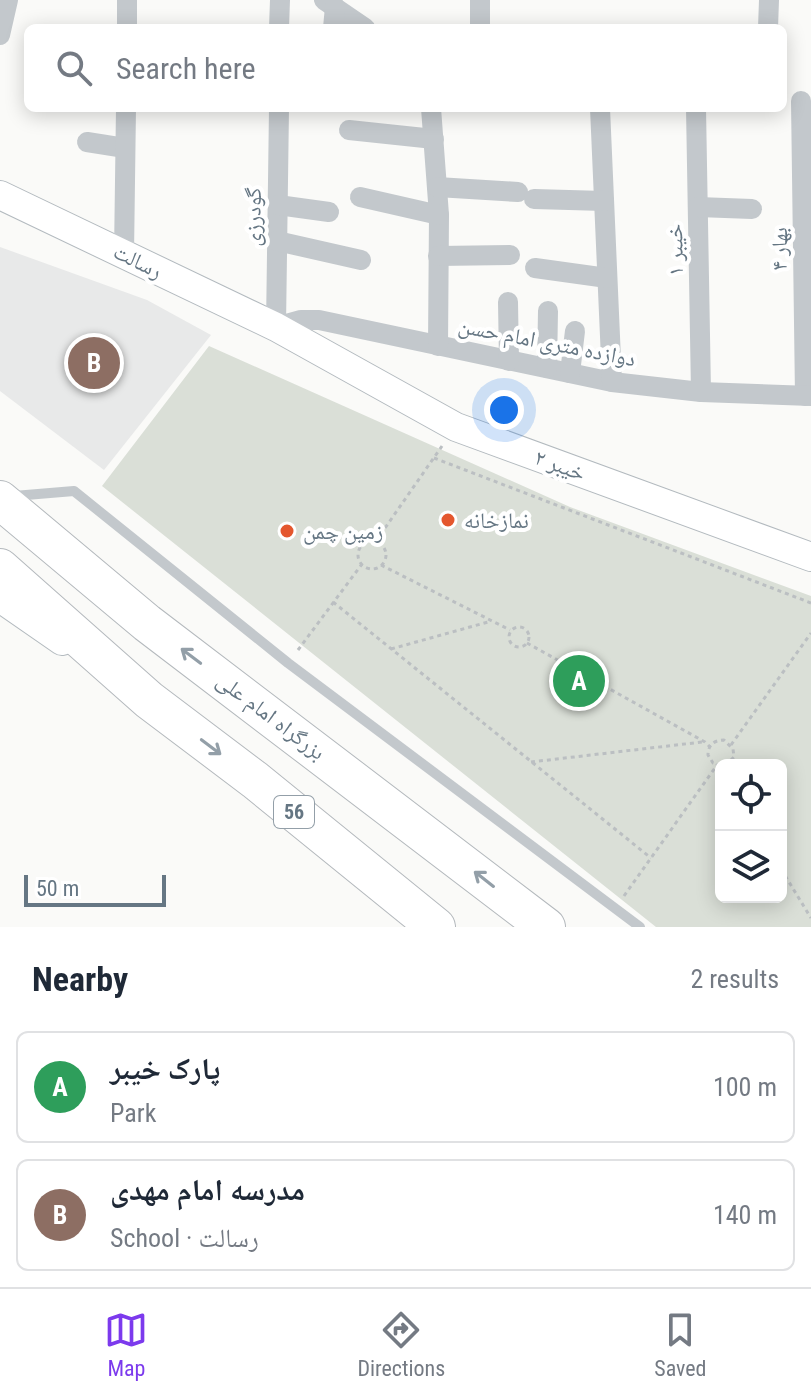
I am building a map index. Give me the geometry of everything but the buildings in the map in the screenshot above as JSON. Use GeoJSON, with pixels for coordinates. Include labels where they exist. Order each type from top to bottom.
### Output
{"type":"FeatureCollection","features":[{"type":"Feature","properties":{"kind":"highway","name":"بزرگراه امام علی"},"geometry":{"type":"LineString","coordinates":[[0,499],[147,623],[546,927]]}},
{"type":"Feature","properties":{"kind":"highway","name":"56"},"geometry":{"type":"LineString","coordinates":[[0,568],[149,700],[255,780],[436,927]]}},
{"type":"Feature","properties":{"kind":"street"},"geometry":{"type":"LineString","coordinates":[[0,35],[8,0]]}},
{"type":"Feature","properties":{"kind":"street"},"geometry":{"type":"LineString","coordinates":[[127,0],[127,24]]}},
{"type":"Feature","properties":{"kind":"street"},"geometry":{"type":"LineString","coordinates":[[279,24],[280,0]]}},
{"type":"Feature","properties":{"kind":"street"},"geometry":{"type":"LineString","coordinates":[[480,0],[480,24]]}},
{"type":"Feature","properties":{"kind":"street"},"geometry":{"type":"LineString","coordinates":[[768,24],[769,0]]}},
{"type":"Feature","properties":{"kind":"street"},"geometry":{"type":"LineString","coordinates":[[331,12],[356,24]]}},
{"type":"Feature","properties":{"kind":"street","name":"بهار ۴"},"geometry":{"type":"LineString","coordinates":[[798,101],[807,240],[808,396]]}},
{"type":"Feature","properties":{"kind":"street"},"geometry":{"type":"LineString","coordinates":[[124,254],[126,112]]}},
{"type":"Feature","properties":{"kind":"street","name":"گودرزی"},"geometry":{"type":"LineString","coordinates":[[276,327],[279,112]]}},
{"type":"Feature","properties":{"kind":"street"},"geometry":{"type":"LineString","coordinates":[[431,112],[439,215],[438,346]]}},
{"type":"Feature","properties":{"kind":"street"},"geometry":{"type":"LineString","coordinates":[[600,112],[612,382]]}},
{"type":"Feature","properties":{"kind":"street","name":"خیبر ۱"},"geometry":{"type":"LineString","coordinates":[[696,112],[701,392]]}},
{"type":"Feature","properties":{"kind":"street"},"geometry":{"type":"LineString","coordinates":[[349,130],[434,139]]}},
{"type":"Feature","properties":{"kind":"street"},"geometry":{"type":"LineString","coordinates":[[87,142],[125,148]]}},
{"type":"Feature","properties":{"kind":"street"},"geometry":{"type":"LineString","coordinates":[[437,187],[604,201]]}},
{"type":"Feature","properties":{"kind":"street","name":"رسالت"},"geometry":{"type":"LineString","coordinates":[[0,195],[276,327]]}},
{"type":"Feature","properties":{"kind":"street"},"geometry":{"type":"LineString","coordinates":[[360,197],[439,215]]}},
{"type":"Feature","properties":{"kind":"street"},"geometry":{"type":"LineString","coordinates":[[278,205],[329,212]]}},
{"type":"Feature","properties":{"kind":"street"},"geometry":{"type":"LineString","coordinates":[[698,207],[752,209]]}},
{"type":"Feature","properties":{"kind":"street"},"geometry":{"type":"LineString","coordinates":[[277,241],[361,260]]}},
{"type":"Feature","properties":{"kind":"street"},"geometry":{"type":"LineString","coordinates":[[438,256],[510,255]]}},
{"type":"Feature","properties":{"kind":"street"},"geometry":{"type":"LineString","coordinates":[[535,268],[607,278]]}},
{"type":"Feature","properties":{"kind":"street"},"geometry":{"type":"LineString","coordinates":[[508,302],[509,361]]}},
{"type":"Feature","properties":{"kind":"street"},"geometry":{"type":"LineString","coordinates":[[547,368],[548,311]]}},
{"type":"Feature","properties":{"kind":"street","name":"دوازده متری امام حسن"},"geometry":{"type":"LineString","coordinates":[[276,327],[301,320],[319,320],[612,382],[701,392],[808,396]]}},
{"type":"Feature","properties":{"kind":"street","name":"خیبر ۲"},"geometry":{"type":"LineString","coordinates":[[276,327],[456,427],[811,557]]}},
{"type":"Feature","properties":{"kind":"street"},"geometry":{"type":"LineString","coordinates":[[570,373],[575,331]]}},
{"type":"Feature","properties":{"kind":"street","name":"56"},"geometry":{"type":"LineString","coordinates":[[0,598],[149,700]]}},
{"type":"Feature","properties":{"kind":"lane"},"geometry":{"type":"LineString","coordinates":[[0,499],[74,491],[288,663],[640,927]]}},
{"type":"Feature","properties":{"kind":"path"},"geometry":{"type":"LineString","coordinates":[[376,541],[456,427]]}},
{"type":"Feature","properties":{"kind":"path"},"geometry":{"type":"LineString","coordinates":[[434,458],[811,603]]}},
{"type":"Feature","properties":{"kind":"path"},"geometry":{"type":"LineString","coordinates":[[367,541],[376,541],[383,545],[386,553],[381,565],[374,569],[362,564],[358,556],[360,547],[367,541]]}},
{"type":"Feature","properties":{"kind":"path"},"geometry":{"type":"LineString","coordinates":[[288,663],[362,564]]}},
{"type":"Feature","properties":{"kind":"path"},"geometry":{"type":"LineString","coordinates":[[381,565],[510,630]]}},
{"type":"Feature","properties":{"kind":"path"},"geometry":{"type":"LineString","coordinates":[[333,602],[651,858]]}},
{"type":"Feature","properties":{"kind":"path"},"geometry":{"type":"LineString","coordinates":[[391,649],[490,621]]}},
{"type":"Feature","properties":{"kind":"path"},"geometry":{"type":"LineString","coordinates":[[516,626],[526,629],[529,636],[527,643],[522,647],[512,645],[508,636],[510,630],[516,626]]}},
{"type":"Feature","properties":{"kind":"path"},"geometry":{"type":"LineString","coordinates":[[731,759],[734,757],[731,745],[811,633]]}},
{"type":"Feature","properties":{"kind":"path"},"geometry":{"type":"LineString","coordinates":[[527,643],[705,742],[710,747],[710,760],[715,762]]}},
{"type":"Feature","properties":{"kind":"path"},"geometry":{"type":"LineString","coordinates":[[710,747],[720,740],[731,745]]}},
{"type":"Feature","properties":{"kind":"path"},"geometry":{"type":"LineString","coordinates":[[531,762],[705,742]]}},
{"type":"Feature","properties":{"kind":"path"},"geometry":{"type":"LineString","coordinates":[[615,908],[715,773]]}},
{"type":"Feature","properties":{"kind":"path"},"geometry":{"type":"LineString","coordinates":[[787,879],[811,918]]}},
{"type":"Feature","properties":{"kind":"shaded area"},"geometry":{"type":"Polygon","coordinates":[[[0,247],[147,300],[211,335],[104,470],[0,391],[0,247]]]}},
{"type":"Feature","properties":{"kind":"shaded area"},"geometry":{"type":"Polygon","coordinates":[[[209,346],[570,507],[811,596],[811,927],[656,927],[102,486],[209,346]]]}},
{"type":"Feature","properties":{"kind":"place","name":"مدرسه امام مهدی"},"geometry":{"type":"Point","coordinates":[94,363]}},
{"type":"Feature","properties":{"kind":"place","name":"نمازخانه"},"geometry":{"type":"Point","coordinates":[448,520]}},
{"type":"Feature","properties":{"kind":"place","name":"زمین چمن"},"geometry":{"type":"Point","coordinates":[287,531]}},
{"type":"Feature","properties":{"kind":"place","name":"پارک خیبر"},"geometry":{"type":"Point","coordinates":[579,681]}}]}
